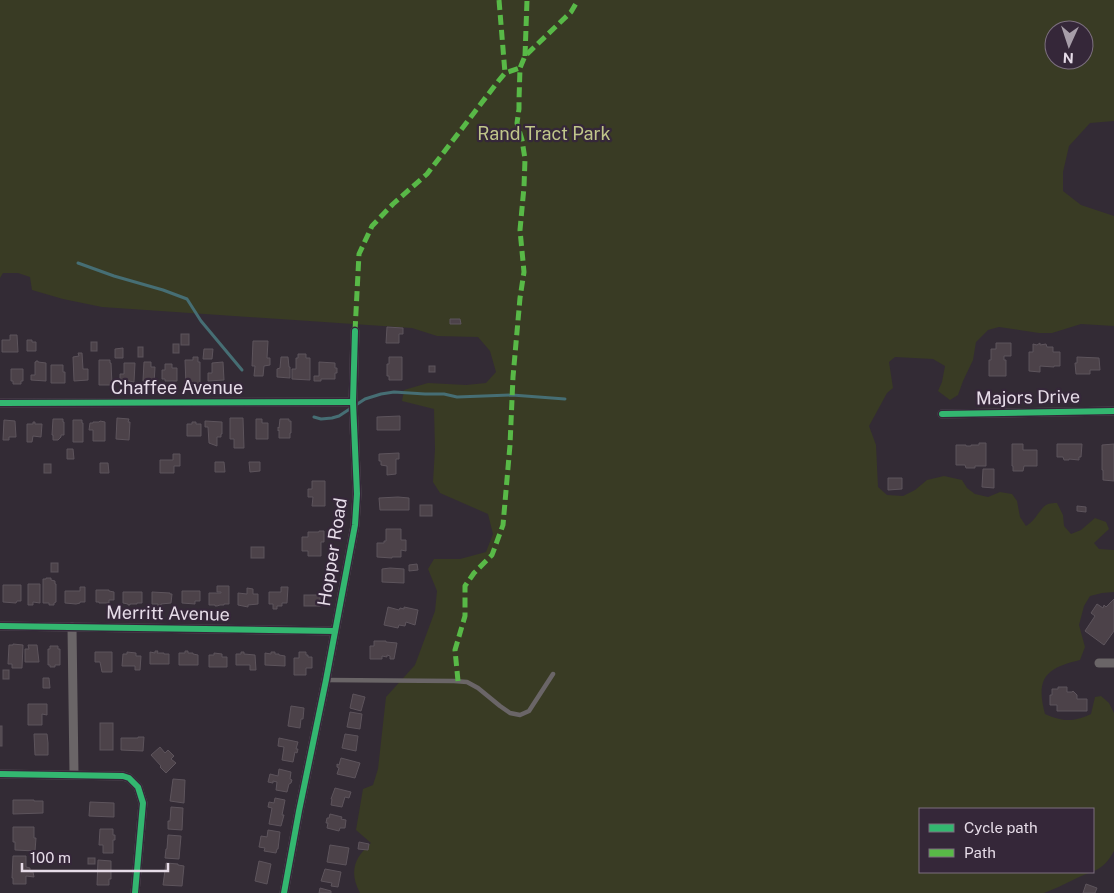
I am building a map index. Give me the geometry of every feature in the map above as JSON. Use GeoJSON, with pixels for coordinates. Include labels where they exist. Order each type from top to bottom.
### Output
{"type":"FeatureCollection","features":[{"type":"Feature","properties":{"kind":"street","name":"Hopper Road"},"geometry":{"type":"LineString","coordinates":[[284,893],[355,526],[357,494],[353,402],[354,331]]}},
{"type":"Feature","properties":{"kind":"street","name":"Chaffee Avenue"},"geometry":{"type":"LineString","coordinates":[[0,402],[353,402]]}},
{"type":"Feature","properties":{"kind":"street","name":"Majors Drive"},"geometry":{"type":"LineString","coordinates":[[942,414],[1114,411]]}},
{"type":"Feature","properties":{"kind":"street","name":"Merritt Avenue"},"geometry":{"type":"LineString","coordinates":[[0,626],[335,631]]}},
{"type":"Feature","properties":{"kind":"street"},"geometry":{"type":"LineString","coordinates":[[72,627],[74,774]]}},
{"type":"Feature","properties":{"kind":"street"},"geometry":{"type":"LineString","coordinates":[[1099,663],[1114,663]]}},
{"type":"Feature","properties":{"kind":"street"},"geometry":{"type":"LineString","coordinates":[[0,774],[74,774],[129,778],[138,787],[143,803],[135,893]]}},
{"type":"Feature","properties":{"kind":"lane"},"geometry":{"type":"LineString","coordinates":[[326,680],[467,682],[478,688],[510,713],[520,715],[529,711],[553,674]]}},
{"type":"Feature","properties":{"kind":"green space","name":"Rand Tract Park"},"geometry":{"type":"Polygon","coordinates":[[[0,0],[1114,0],[1114,121],[1090,123],[1069,146],[1063,172],[1063,191],[1081,205],[1114,216],[1114,326],[1081,324],[1052,333],[999,327],[988,330],[976,342],[973,360],[958,395],[950,400],[938,391],[945,366],[933,359],[895,357],[889,362],[893,388],[887,393],[869,426],[876,445],[878,487],[887,495],[903,496],[915,490],[927,480],[944,476],[962,480],[967,488],[975,494],[988,497],[1000,492],[1012,494],[1017,501],[1020,517],[1026,526],[1033,521],[1045,506],[1054,503],[1057,503],[1063,515],[1064,526],[1071,534],[1081,530],[1095,518],[1106,522],[1109,529],[1094,543],[1099,549],[1114,550],[1114,592],[1090,596],[1084,606],[1079,625],[1085,647],[1080,660],[1059,667],[1046,676],[1043,683],[1042,701],[1045,714],[1074,720],[1091,714],[1095,697],[1101,696],[1109,703],[1114,713],[1114,851],[1101,867],[1094,870],[1094,808],[919,808],[919,873],[1090,873],[1044,893],[360,893],[355,878],[355,866],[361,854],[371,843],[356,830],[363,789],[373,785],[378,769],[386,697],[415,665],[435,611],[437,591],[428,569],[434,559],[460,559],[486,552],[493,534],[488,514],[440,493],[433,482],[435,449],[434,409],[402,401],[404,390],[428,383],[466,385],[486,383],[496,372],[490,351],[478,337],[437,336],[412,328],[102,307],[32,290],[30,277],[18,273],[3,273],[0,278],[0,0]]]}},
{"type":"Feature","properties":{"kind":"building"},"geometry":{"type":"Polygon","coordinates":[[[450,319],[460,319],[461,324],[450,324],[450,319]]]}},
{"type":"Feature","properties":{"kind":"building"},"geometry":{"type":"Polygon","coordinates":[[[387,327],[403,328],[403,334],[399,334],[399,343],[386,343],[387,327]]]}},
{"type":"Feature","properties":{"kind":"building"},"geometry":{"type":"Polygon","coordinates":[[[181,334],[189,334],[189,345],[181,345],[181,334]]]}},
{"type":"Feature","properties":{"kind":"building"},"geometry":{"type":"Polygon","coordinates":[[[10,335],[17,335],[18,352],[2,352],[2,340],[10,340],[10,335]]]}},
{"type":"Feature","properties":{"kind":"building"},"geometry":{"type":"Polygon","coordinates":[[[27,340],[36,342],[36,351],[27,351],[27,340]]]}},
{"type":"Feature","properties":{"kind":"building"},"geometry":{"type":"Polygon","coordinates":[[[253,341],[268,341],[267,358],[270,358],[270,365],[264,366],[263,376],[254,376],[255,366],[252,366],[253,341]]]}},
{"type":"Feature","properties":{"kind":"building"},"geometry":{"type":"Polygon","coordinates":[[[91,342],[97,342],[97,351],[91,351],[91,342]]]}},
{"type":"Feature","properties":{"kind":"building"},"geometry":{"type":"Polygon","coordinates":[[[996,343],[1011,343],[1011,356],[1004,356],[1004,360],[1006,360],[1006,376],[989,376],[991,349],[996,349],[996,343]]]}},
{"type":"Feature","properties":{"kind":"building"},"geometry":{"type":"Polygon","coordinates":[[[1040,343],[1040,345],[1046,344],[1047,347],[1053,347],[1053,352],[1060,352],[1060,366],[1040,366],[1040,372],[1029,371],[1029,352],[1033,352],[1033,344],[1037,345],[1040,343]]]}},
{"type":"Feature","properties":{"kind":"building"},"geometry":{"type":"Polygon","coordinates":[[[173,344],[179,344],[179,353],[173,353],[173,344]]]}},
{"type":"Feature","properties":{"kind":"building"},"geometry":{"type":"Polygon","coordinates":[[[138,347],[143,347],[143,357],[138,357],[138,347]]]}},
{"type":"Feature","properties":{"kind":"building"},"geometry":{"type":"Polygon","coordinates":[[[123,348],[123,358],[115,358],[115,349],[123,348]]]}},
{"type":"Feature","properties":{"kind":"building"},"geometry":{"type":"Polygon","coordinates":[[[204,349],[213,349],[212,359],[203,359],[204,349]]]}},
{"type":"Feature","properties":{"kind":"building"},"geometry":{"type":"Polygon","coordinates":[[[78,353],[82,353],[83,369],[88,369],[88,380],[74,381],[73,357],[79,356],[78,353]]]}},
{"type":"Feature","properties":{"kind":"building"},"geometry":{"type":"Polygon","coordinates":[[[298,354],[306,354],[306,358],[310,358],[310,380],[292,379],[292,369],[296,369],[298,354]]]}},
{"type":"Feature","properties":{"kind":"building"},"geometry":{"type":"Polygon","coordinates":[[[193,357],[198,357],[198,362],[200,362],[200,384],[186,385],[185,360],[193,360],[193,357]]]}},
{"type":"Feature","properties":{"kind":"building"},"geometry":{"type":"Polygon","coordinates":[[[281,357],[288,357],[290,378],[277,377],[277,369],[280,368],[281,357]]]}},
{"type":"Feature","properties":{"kind":"building"},"geometry":{"type":"Polygon","coordinates":[[[389,357],[402,357],[402,380],[389,380],[387,364],[389,364],[389,357]]]}},
{"type":"Feature","properties":{"kind":"building"},"geometry":{"type":"Polygon","coordinates":[[[1077,357],[1099,358],[1100,370],[1090,370],[1090,374],[1076,374],[1075,363],[1077,363],[1077,357]]]}},
{"type":"Feature","properties":{"kind":"building"},"geometry":{"type":"Polygon","coordinates":[[[99,360],[110,360],[112,385],[99,385],[99,360]]]}},
{"type":"Feature","properties":{"kind":"building"},"geometry":{"type":"Polygon","coordinates":[[[36,361],[46,363],[46,381],[31,380],[31,375],[35,375],[36,361]]]}},
{"type":"Feature","properties":{"kind":"building"},"geometry":{"type":"Polygon","coordinates":[[[144,362],[151,362],[151,367],[155,367],[154,384],[145,384],[146,381],[143,381],[144,362]]]}},
{"type":"Feature","properties":{"kind":"building"},"geometry":{"type":"Polygon","coordinates":[[[223,362],[224,380],[208,381],[208,373],[212,373],[212,363],[223,362]]]}},
{"type":"Feature","properties":{"kind":"building"},"geometry":{"type":"Polygon","coordinates":[[[319,362],[335,363],[337,373],[335,373],[335,379],[314,381],[314,376],[319,376],[319,362]]]}},
{"type":"Feature","properties":{"kind":"building"},"geometry":{"type":"Polygon","coordinates":[[[124,363],[135,363],[134,382],[120,379],[120,374],[124,374],[124,363]]]}},
{"type":"Feature","properties":{"kind":"building"},"geometry":{"type":"Polygon","coordinates":[[[165,364],[172,364],[172,368],[177,368],[177,381],[165,381],[165,379],[162,379],[162,370],[165,370],[165,364]]]}},
{"type":"Feature","properties":{"kind":"building"},"geometry":{"type":"Polygon","coordinates":[[[51,365],[63,365],[65,383],[51,383],[51,365]]]}},
{"type":"Feature","properties":{"kind":"building"},"geometry":{"type":"Polygon","coordinates":[[[429,366],[435,366],[435,372],[429,372],[429,366]]]}},
{"type":"Feature","properties":{"kind":"building"},"geometry":{"type":"Polygon","coordinates":[[[11,369],[23,369],[23,381],[21,381],[21,384],[13,384],[13,381],[11,381],[11,369]]]}},
{"type":"Feature","properties":{"kind":"building"},"geometry":{"type":"Polygon","coordinates":[[[400,416],[400,430],[377,430],[377,417],[400,416]]]}},
{"type":"Feature","properties":{"kind":"building"},"geometry":{"type":"Polygon","coordinates":[[[117,418],[129,419],[129,440],[116,439],[117,418]]]}},
{"type":"Feature","properties":{"kind":"building"},"geometry":{"type":"Polygon","coordinates":[[[230,418],[243,418],[244,448],[234,448],[234,439],[230,439],[230,418]]]}},
{"type":"Feature","properties":{"kind":"building"},"geometry":{"type":"Polygon","coordinates":[[[53,419],[63,419],[64,422],[64,435],[61,435],[58,440],[53,440],[53,419]]]}},
{"type":"Feature","properties":{"kind":"building"},"geometry":{"type":"Polygon","coordinates":[[[256,419],[262,419],[262,423],[268,423],[268,439],[256,439],[256,419]]]}},
{"type":"Feature","properties":{"kind":"building"},"geometry":{"type":"Polygon","coordinates":[[[280,419],[289,419],[291,421],[290,438],[279,438],[278,427],[280,419]]]}},
{"type":"Feature","properties":{"kind":"building"},"geometry":{"type":"Polygon","coordinates":[[[4,420],[15,421],[16,437],[9,437],[9,440],[3,440],[4,420]]]}},
{"type":"Feature","properties":{"kind":"building"},"geometry":{"type":"Polygon","coordinates":[[[73,420],[82,420],[83,442],[73,442],[73,420]]]}},
{"type":"Feature","properties":{"kind":"building"},"geometry":{"type":"Polygon","coordinates":[[[205,421],[222,422],[222,434],[221,437],[217,437],[217,446],[209,443],[208,427],[205,427],[205,421]]]}},
{"type":"Feature","properties":{"kind":"building"},"geometry":{"type":"Polygon","coordinates":[[[33,422],[35,424],[42,424],[41,437],[33,436],[32,442],[27,442],[27,424],[33,424],[33,422]]]}},
{"type":"Feature","properties":{"kind":"building"},"geometry":{"type":"Polygon","coordinates":[[[105,422],[105,441],[93,441],[93,430],[89,430],[90,423],[105,422]]]}},
{"type":"Feature","properties":{"kind":"building"},"geometry":{"type":"Polygon","coordinates":[[[192,422],[201,424],[201,436],[187,436],[187,424],[192,424],[192,422]]]}},
{"type":"Feature","properties":{"kind":"building"},"geometry":{"type":"Polygon","coordinates":[[[979,443],[986,443],[986,466],[966,468],[965,465],[956,465],[956,445],[971,446],[979,445],[979,443]]]}},
{"type":"Feature","properties":{"kind":"building"},"geometry":{"type":"Polygon","coordinates":[[[1012,444],[1023,444],[1023,450],[1037,450],[1037,466],[1024,466],[1023,471],[1013,471],[1012,444]]]}},
{"type":"Feature","properties":{"kind":"building"},"geometry":{"type":"Polygon","coordinates":[[[1057,444],[1082,444],[1081,457],[1079,457],[1079,460],[1064,460],[1063,457],[1057,457],[1057,444]]]}},
{"type":"Feature","properties":{"kind":"building"},"geometry":{"type":"Polygon","coordinates":[[[1114,444],[1114,481],[1103,480],[1102,445],[1114,444]]]}},
{"type":"Feature","properties":{"kind":"building"},"geometry":{"type":"Polygon","coordinates":[[[67,449],[73,449],[74,459],[67,459],[67,449]]]}},
{"type":"Feature","properties":{"kind":"building"},"geometry":{"type":"Polygon","coordinates":[[[399,453],[399,459],[396,459],[396,474],[387,475],[387,466],[381,465],[379,454],[399,453]]]}},
{"type":"Feature","properties":{"kind":"building"},"geometry":{"type":"Polygon","coordinates":[[[173,454],[180,454],[180,466],[174,466],[174,473],[160,473],[160,460],[173,460],[173,454]]]}},
{"type":"Feature","properties":{"kind":"building"},"geometry":{"type":"Polygon","coordinates":[[[215,462],[224,462],[225,472],[215,472],[215,462]]]}},
{"type":"Feature","properties":{"kind":"building"},"geometry":{"type":"Polygon","coordinates":[[[249,462],[260,462],[260,471],[250,472],[249,462]]]}},
{"type":"Feature","properties":{"kind":"building"},"geometry":{"type":"Polygon","coordinates":[[[100,463],[108,463],[109,473],[100,473],[100,463]]]}},
{"type":"Feature","properties":{"kind":"building"},"geometry":{"type":"Polygon","coordinates":[[[44,464],[51,464],[51,473],[44,473],[44,464]]]}},
{"type":"Feature","properties":{"kind":"building"},"geometry":{"type":"Polygon","coordinates":[[[983,469],[994,469],[994,488],[982,487],[983,469]]]}},
{"type":"Feature","properties":{"kind":"building"},"geometry":{"type":"Polygon","coordinates":[[[888,478],[902,478],[902,489],[888,490],[888,478]]]}},
{"type":"Feature","properties":{"kind":"building"},"geometry":{"type":"Polygon","coordinates":[[[312,481],[325,481],[325,506],[312,506],[313,497],[308,497],[308,489],[312,489],[312,481]]]}},
{"type":"Feature","properties":{"kind":"building"},"geometry":{"type":"Polygon","coordinates":[[[379,498],[409,498],[409,510],[380,510],[379,498]]]}},
{"type":"Feature","properties":{"kind":"building"},"geometry":{"type":"Polygon","coordinates":[[[420,505],[432,505],[432,516],[420,516],[420,505]]]}},
{"type":"Feature","properties":{"kind":"building"},"geometry":{"type":"Polygon","coordinates":[[[1077,506],[1086,507],[1086,512],[1077,511],[1077,506]]]}},
{"type":"Feature","properties":{"kind":"building"},"geometry":{"type":"Polygon","coordinates":[[[386,529],[401,529],[401,540],[406,540],[406,551],[401,550],[401,557],[377,557],[377,543],[384,543],[386,541],[386,529]]]}},
{"type":"Feature","properties":{"kind":"building"},"geometry":{"type":"Polygon","coordinates":[[[324,531],[324,542],[321,542],[321,556],[308,556],[308,551],[302,551],[302,537],[308,537],[308,532],[324,531]]]}},
{"type":"Feature","properties":{"kind":"building"},"geometry":{"type":"Polygon","coordinates":[[[251,547],[264,547],[264,558],[251,558],[251,547]]]}},
{"type":"Feature","properties":{"kind":"building"},"geometry":{"type":"Polygon","coordinates":[[[51,563],[58,563],[58,572],[51,572],[51,563]]]}},
{"type":"Feature","properties":{"kind":"building"},"geometry":{"type":"Polygon","coordinates":[[[417,564],[418,570],[409,571],[409,565],[417,564]]]}},
{"type":"Feature","properties":{"kind":"building"},"geometry":{"type":"Polygon","coordinates":[[[382,569],[404,569],[404,583],[382,582],[382,569]]]}},
{"type":"Feature","properties":{"kind":"building"},"geometry":{"type":"Polygon","coordinates":[[[51,578],[56,584],[56,602],[54,605],[43,603],[43,579],[51,578]]]}},
{"type":"Feature","properties":{"kind":"building"},"geometry":{"type":"Polygon","coordinates":[[[28,584],[40,584],[40,603],[33,602],[33,605],[28,605],[28,584]]]}},
{"type":"Feature","properties":{"kind":"building"},"geometry":{"type":"Polygon","coordinates":[[[3,585],[21,585],[21,601],[16,603],[3,602],[3,585]]]}},
{"type":"Feature","properties":{"kind":"building"},"geometry":{"type":"Polygon","coordinates":[[[217,586],[229,586],[229,604],[209,605],[209,593],[221,593],[217,592],[217,586]]]}},
{"type":"Feature","properties":{"kind":"building"},"geometry":{"type":"Polygon","coordinates":[[[80,587],[85,587],[85,602],[76,604],[65,603],[65,591],[80,591],[80,587]]]}},
{"type":"Feature","properties":{"kind":"building"},"geometry":{"type":"Polygon","coordinates":[[[281,587],[288,587],[287,603],[282,603],[282,606],[277,606],[277,609],[273,609],[273,604],[269,604],[269,592],[281,592],[281,587]]]}},
{"type":"Feature","properties":{"kind":"building"},"geometry":{"type":"Polygon","coordinates":[[[247,588],[253,589],[253,594],[258,594],[258,604],[248,605],[248,607],[238,605],[238,593],[247,594],[247,588]]]}},
{"type":"Feature","properties":{"kind":"building"},"geometry":{"type":"Polygon","coordinates":[[[96,590],[114,592],[114,600],[109,600],[109,603],[96,602],[96,590]]]}},
{"type":"Feature","properties":{"kind":"building"},"geometry":{"type":"Polygon","coordinates":[[[182,591],[200,591],[200,601],[195,601],[195,604],[182,603],[182,591]]]}},
{"type":"Feature","properties":{"kind":"building"},"geometry":{"type":"Polygon","coordinates":[[[123,592],[142,592],[142,603],[128,605],[123,603],[123,592]]]}},
{"type":"Feature","properties":{"kind":"building"},"geometry":{"type":"Polygon","coordinates":[[[152,592],[172,594],[171,603],[161,604],[161,606],[152,604],[152,592]]]}},
{"type":"Feature","properties":{"kind":"building"},"geometry":{"type":"Polygon","coordinates":[[[304,595],[320,595],[320,606],[304,606],[304,595]]]}},
{"type":"Feature","properties":{"kind":"building"},"geometry":{"type":"Polygon","coordinates":[[[1114,599],[1114,631],[1104,645],[1085,631],[1095,616],[1091,613],[1097,604],[1103,608],[1104,605],[1106,607],[1114,599]]]}},
{"type":"Feature","properties":{"kind":"building"},"geometry":{"type":"Polygon","coordinates":[[[388,607],[399,610],[400,608],[404,609],[404,607],[418,610],[415,625],[406,622],[405,626],[399,625],[398,628],[384,625],[388,607]]]}},
{"type":"Feature","properties":{"kind":"building"},"geometry":{"type":"Polygon","coordinates":[[[374,641],[397,643],[394,659],[390,659],[390,656],[387,655],[387,657],[382,656],[382,659],[370,659],[370,646],[374,646],[374,641]]]}},
{"type":"Feature","properties":{"kind":"building"},"geometry":{"type":"Polygon","coordinates":[[[9,645],[23,645],[22,668],[12,668],[12,664],[8,664],[9,645]]]}},
{"type":"Feature","properties":{"kind":"building"},"geometry":{"type":"Polygon","coordinates":[[[28,645],[37,645],[39,662],[25,662],[25,649],[29,649],[28,645]]]}},
{"type":"Feature","properties":{"kind":"building"},"geometry":{"type":"Polygon","coordinates":[[[50,646],[58,646],[58,649],[60,649],[60,665],[55,665],[55,667],[48,665],[48,649],[50,649],[50,646]]]}},
{"type":"Feature","properties":{"kind":"building"},"geometry":{"type":"Polygon","coordinates":[[[155,651],[158,651],[157,653],[169,654],[169,664],[150,664],[150,652],[155,653],[155,651]]]}},
{"type":"Feature","properties":{"kind":"building"},"geometry":{"type":"Polygon","coordinates":[[[185,651],[198,655],[198,665],[179,665],[179,653],[185,653],[185,651]]]}},
{"type":"Feature","properties":{"kind":"building"},"geometry":{"type":"Polygon","coordinates":[[[95,652],[112,652],[112,672],[102,672],[100,662],[95,662],[95,652]]]}},
{"type":"Feature","properties":{"kind":"building"},"geometry":{"type":"Polygon","coordinates":[[[127,652],[136,653],[136,656],[141,656],[140,670],[135,670],[135,666],[122,666],[123,654],[127,654],[127,652]]]}},
{"type":"Feature","properties":{"kind":"building"},"geometry":{"type":"Polygon","coordinates":[[[241,652],[255,655],[256,670],[250,670],[250,665],[236,665],[236,654],[241,654],[241,652]]]}},
{"type":"Feature","properties":{"kind":"building"},"geometry":{"type":"Polygon","coordinates":[[[271,652],[285,656],[285,666],[265,665],[265,653],[271,654],[271,652]]]}},
{"type":"Feature","properties":{"kind":"building"},"geometry":{"type":"Polygon","coordinates":[[[299,652],[306,652],[308,657],[312,657],[312,668],[306,668],[306,675],[294,675],[294,658],[299,658],[299,652]]]}},
{"type":"Feature","properties":{"kind":"building"},"geometry":{"type":"Polygon","coordinates":[[[214,653],[227,657],[227,667],[209,667],[209,655],[214,655],[214,653]]]}},
{"type":"Feature","properties":{"kind":"building"},"geometry":{"type":"Polygon","coordinates":[[[3,670],[9,670],[9,679],[3,679],[3,670]]]}},
{"type":"Feature","properties":{"kind":"building"},"geometry":{"type":"Polygon","coordinates":[[[43,678],[49,678],[50,688],[43,688],[43,678]]]}},
{"type":"Feature","properties":{"kind":"building"},"geometry":{"type":"Polygon","coordinates":[[[1058,687],[1067,687],[1067,692],[1073,691],[1077,695],[1077,699],[1087,699],[1087,711],[1057,711],[1057,705],[1050,705],[1050,695],[1052,695],[1052,689],[1058,689],[1058,687]]]}},
{"type":"Feature","properties":{"kind":"building"},"geometry":{"type":"Polygon","coordinates":[[[353,694],[365,697],[361,711],[350,708],[353,694]]]}},
{"type":"Feature","properties":{"kind":"building"},"geometry":{"type":"Polygon","coordinates":[[[28,704],[47,704],[47,715],[42,714],[42,725],[28,725],[28,704]]]}},
{"type":"Feature","properties":{"kind":"building"},"geometry":{"type":"Polygon","coordinates":[[[291,706],[304,708],[300,728],[288,726],[291,706]]]}},
{"type":"Feature","properties":{"kind":"building"},"geometry":{"type":"Polygon","coordinates":[[[350,712],[362,714],[360,729],[347,727],[350,712]]]}},
{"type":"Feature","properties":{"kind":"building"},"geometry":{"type":"Polygon","coordinates":[[[100,723],[113,723],[113,750],[100,750],[100,723]]]}},
{"type":"Feature","properties":{"kind":"building"},"geometry":{"type":"Polygon","coordinates":[[[0,726],[2,726],[2,746],[0,746],[0,726]]]}},
{"type":"Feature","properties":{"kind":"building"},"geometry":{"type":"Polygon","coordinates":[[[34,734],[47,734],[48,755],[35,755],[34,734]]]}},
{"type":"Feature","properties":{"kind":"building"},"geometry":{"type":"Polygon","coordinates":[[[345,734],[358,736],[356,751],[342,748],[345,734]]]}},
{"type":"Feature","properties":{"kind":"building"},"geometry":{"type":"Polygon","coordinates":[[[144,737],[143,751],[121,750],[121,738],[144,737]]]}},
{"type":"Feature","properties":{"kind":"building"},"geometry":{"type":"Polygon","coordinates":[[[279,738],[298,742],[297,753],[295,752],[293,762],[282,760],[284,747],[278,746],[279,738]]]}},
{"type":"Feature","properties":{"kind":"building"},"geometry":{"type":"Polygon","coordinates":[[[160,747],[165,753],[168,750],[174,756],[171,759],[176,763],[166,773],[151,755],[160,747]]]}},
{"type":"Feature","properties":{"kind":"building"},"geometry":{"type":"Polygon","coordinates":[[[341,758],[360,763],[355,778],[337,774],[339,768],[337,764],[339,765],[341,758]]]}},
{"type":"Feature","properties":{"kind":"building"},"geometry":{"type":"Polygon","coordinates":[[[279,769],[291,772],[290,779],[292,780],[287,792],[276,790],[277,782],[268,782],[270,774],[278,776],[279,769]]]}},
{"type":"Feature","properties":{"kind":"building"},"geometry":{"type":"Polygon","coordinates":[[[173,779],[185,780],[184,803],[170,801],[173,779]]]}},
{"type":"Feature","properties":{"kind":"building"},"geometry":{"type":"Polygon","coordinates":[[[335,788],[351,792],[349,798],[345,797],[342,807],[331,805],[335,788]]]}},
{"type":"Feature","properties":{"kind":"building"},"geometry":{"type":"Polygon","coordinates":[[[275,798],[285,800],[281,826],[269,824],[272,808],[268,807],[269,802],[274,803],[275,798]]]}},
{"type":"Feature","properties":{"kind":"building"},"geometry":{"type":"Polygon","coordinates":[[[13,800],[43,801],[43,813],[13,814],[13,800]]]}},
{"type":"Feature","properties":{"kind":"building"},"geometry":{"type":"Polygon","coordinates":[[[90,802],[114,803],[114,817],[89,816],[90,802]]]}},
{"type":"Feature","properties":{"kind":"building"},"geometry":{"type":"Polygon","coordinates":[[[171,807],[183,808],[182,830],[168,829],[171,807]]]}},
{"type":"Feature","properties":{"kind":"building"},"geometry":{"type":"Polygon","coordinates":[[[330,814],[346,820],[345,828],[340,828],[339,831],[327,828],[327,818],[329,818],[330,814]]]}},
{"type":"Feature","properties":{"kind":"building"},"geometry":{"type":"Polygon","coordinates":[[[13,827],[34,827],[34,838],[36,838],[35,851],[15,850],[13,827]]]}},
{"type":"Feature","properties":{"kind":"building"},"geometry":{"type":"Polygon","coordinates":[[[100,829],[113,829],[115,840],[113,840],[113,853],[103,853],[103,845],[99,845],[100,829]]]}},
{"type":"Feature","properties":{"kind":"building"},"geometry":{"type":"Polygon","coordinates":[[[268,830],[280,832],[276,853],[264,851],[265,848],[259,847],[261,836],[267,837],[268,830]]]}},
{"type":"Feature","properties":{"kind":"building"},"geometry":{"type":"Polygon","coordinates":[[[168,835],[181,836],[179,859],[165,858],[168,835]]]}},
{"type":"Feature","properties":{"kind":"building"},"geometry":{"type":"Polygon","coordinates":[[[359,842],[369,844],[368,850],[358,849],[359,842]]]}},
{"type":"Feature","properties":{"kind":"building"},"geometry":{"type":"Polygon","coordinates":[[[330,845],[349,848],[346,865],[327,862],[330,845]]]}},
{"type":"Feature","properties":{"kind":"building"},"geometry":{"type":"Polygon","coordinates":[[[13,856],[26,856],[26,867],[30,868],[30,872],[33,872],[34,877],[26,876],[26,884],[13,884],[13,856]]]}},
{"type":"Feature","properties":{"kind":"building"},"geometry":{"type":"Polygon","coordinates":[[[88,858],[95,858],[95,864],[88,864],[88,858]]]}},
{"type":"Feature","properties":{"kind":"building"},"geometry":{"type":"Polygon","coordinates":[[[98,860],[111,861],[109,885],[97,885],[98,860]]]}},
{"type":"Feature","properties":{"kind":"building"},"geometry":{"type":"Polygon","coordinates":[[[259,861],[271,864],[267,884],[255,881],[259,861]]]}},
{"type":"Feature","properties":{"kind":"building"},"geometry":{"type":"Polygon","coordinates":[[[166,863],[184,866],[182,886],[163,885],[166,863]]]}},
{"type":"Feature","properties":{"kind":"building"},"geometry":{"type":"Polygon","coordinates":[[[325,869],[341,872],[338,887],[331,886],[332,883],[321,881],[325,869]]]}},
{"type":"Feature","properties":{"kind":"building"},"geometry":{"type":"Polygon","coordinates":[[[1086,884],[1097,888],[1095,893],[1083,893],[1086,884]]]}},
{"type":"Feature","properties":{"kind":"building"},"geometry":{"type":"Polygon","coordinates":[[[320,888],[331,891],[331,893],[319,893],[320,888]]]}},
{"type":"Feature","properties":{"kind":"waterway"},"geometry":{"type":"LineString","coordinates":[[78,263],[187,299],[201,321],[242,370]]}},
{"type":"Feature","properties":{"kind":"waterway"},"geometry":{"type":"LineString","coordinates":[[314,417],[321,419],[339,416],[365,399],[394,392],[444,394],[457,397],[512,395],[565,399]]}},
{"type":"Feature","properties":{"kind":"marked path"},"geometry":{"type":"LineString","coordinates":[[499,0],[505,73]]}},
{"type":"Feature","properties":{"kind":"marked path"},"geometry":{"type":"LineString","coordinates":[[525,56],[527,0]]}},
{"type":"Feature","properties":{"kind":"marked path"},"geometry":{"type":"LineString","coordinates":[[458,681],[455,650],[465,616],[465,586],[474,573],[492,555],[503,525],[510,445],[513,377],[524,272],[520,230],[525,159],[517,123],[520,68],[525,56],[571,12],[578,0]]}},
{"type":"Feature","properties":{"kind":"marked path"},"geometry":{"type":"LineString","coordinates":[[355,331],[359,254],[372,226],[393,204],[427,174],[505,73],[520,68]]}},
{"type":"Feature","properties":{"kind":"cycle path"},"geometry":{"type":"LineString","coordinates":[[284,893],[355,525],[357,494],[353,402],[355,331]]}},
{"type":"Feature","properties":{"kind":"cycle path"},"geometry":{"type":"LineString","coordinates":[[0,403],[353,402]]}},
{"type":"Feature","properties":{"kind":"cycle path"},"geometry":{"type":"LineString","coordinates":[[942,414],[1114,411]]}},
{"type":"Feature","properties":{"kind":"cycle path"},"geometry":{"type":"LineString","coordinates":[[0,626],[335,631]]}},
{"type":"Feature","properties":{"kind":"cycle path"},"geometry":{"type":"LineString","coordinates":[[0,774],[123,776],[129,778],[138,787],[143,803],[135,893]]}}]}
